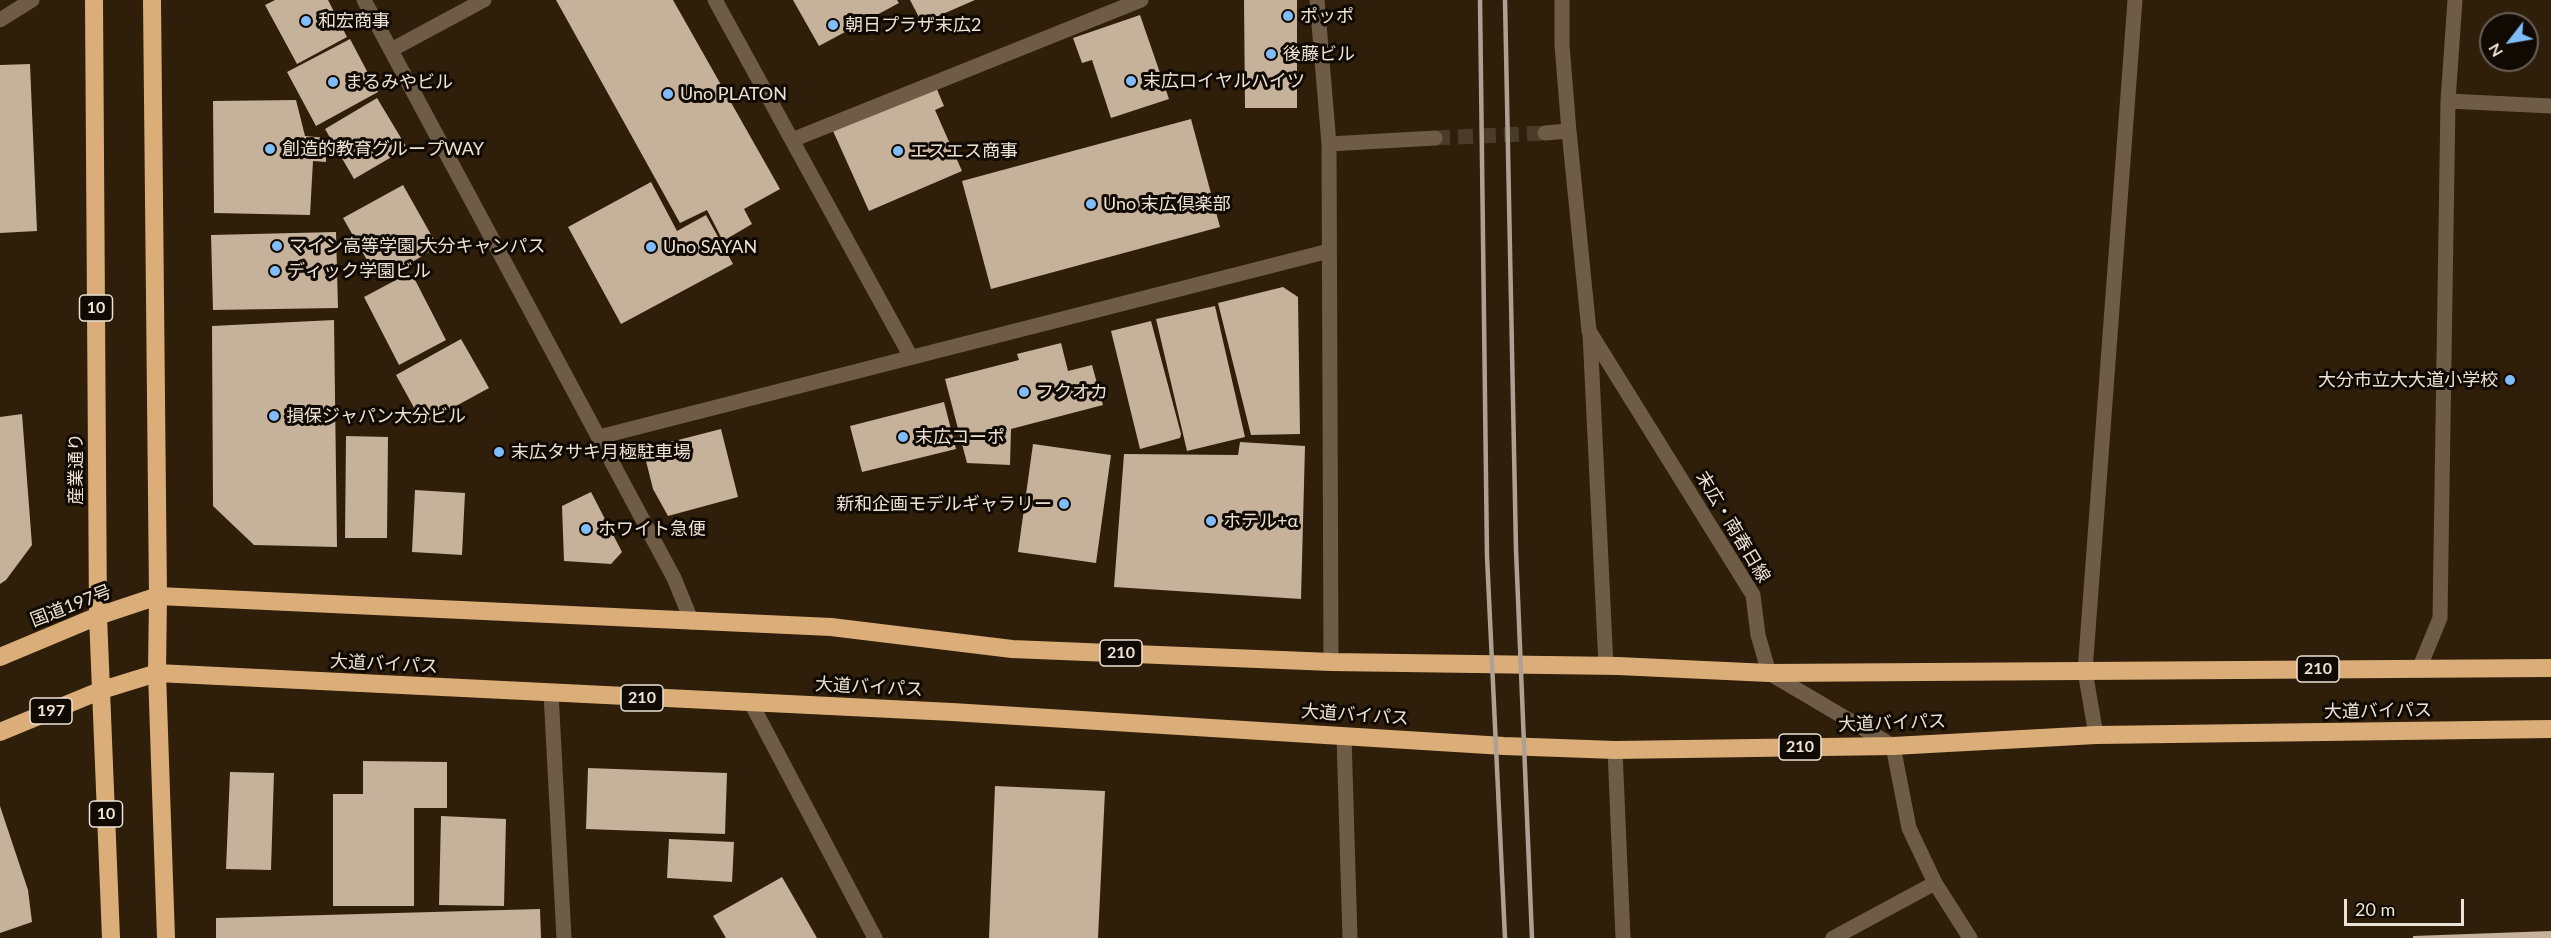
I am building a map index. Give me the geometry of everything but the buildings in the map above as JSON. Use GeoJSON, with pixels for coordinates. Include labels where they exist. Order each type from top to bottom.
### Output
{"type":"FeatureCollection","features":[{"type":"Feature","properties":{"kind":"highway","name":"産業通り"},"geometry":{"type":"LineString","coordinates":[[94,0],[98,616],[111,938]]}},
{"type":"Feature","properties":{"kind":"highway"},"geometry":{"type":"LineString","coordinates":[[152,0],[157,673],[166,938]]}},
{"type":"Feature","properties":{"kind":"highway","name":"国道197号"},"geometry":{"type":"LineString","coordinates":[[0,657],[98,616],[158,596]]}},
{"type":"Feature","properties":{"kind":"highway","name":"210"},"geometry":{"type":"LineString","coordinates":[[158,596],[831,627],[1012,649],[1331,662],[1606,666],[1768,673],[2551,668]]}},
{"type":"Feature","properties":{"kind":"highway","name":"197"},"geometry":{"type":"LineString","coordinates":[[0,732],[102,690],[157,673]]}},
{"type":"Feature","properties":{"kind":"highway","name":"大道バイパス"},"geometry":{"type":"LineString","coordinates":[[157,673],[751,702],[1504,746],[1616,750],[1893,746],[2096,735],[2551,729]]}},
{"type":"Feature","properties":{"kind":"street"},"geometry":{"type":"LineString","coordinates":[[0,20],[32,0]]}},
{"type":"Feature","properties":{"kind":"street"},"geometry":{"type":"LineString","coordinates":[[364,0],[674,578],[692,622]]}},
{"type":"Feature","properties":{"kind":"street"},"geometry":{"type":"LineString","coordinates":[[391,50],[483,0]]}},
{"type":"Feature","properties":{"kind":"street"},"geometry":{"type":"LineString","coordinates":[[716,0],[911,357]]}},
{"type":"Feature","properties":{"kind":"street"},"geometry":{"type":"LineString","coordinates":[[792,140],[1140,0]]}},
{"type":"Feature","properties":{"kind":"street"},"geometry":{"type":"LineString","coordinates":[[1317,0],[1329,144],[1331,662]]}},
{"type":"Feature","properties":{"kind":"street","name":"末広・南春日線"},"geometry":{"type":"LineString","coordinates":[[1562,0],[1562,45],[1569,131],[1589,331],[1753,595],[1758,634],[1768,673]]}},
{"type":"Feature","properties":{"kind":"street"},"geometry":{"type":"LineString","coordinates":[[2096,735],[2085,671],[2135,0]]}},
{"type":"Feature","properties":{"kind":"street"},"geometry":{"type":"LineString","coordinates":[[2419,669],[2440,618],[2448,101],[2455,0]]}},
{"type":"Feature","properties":{"kind":"street"},"geometry":{"type":"LineString","coordinates":[[2448,101],[2551,106]]}},
{"type":"Feature","properties":{"kind":"street"},"geometry":{"type":"LineString","coordinates":[[1545,133],[1569,131]]}},
{"type":"Feature","properties":{"kind":"street"},"geometry":{"type":"LineString","coordinates":[[1329,144],[1435,138]]}},
{"type":"Feature","properties":{"kind":"street"},"geometry":{"type":"LineString","coordinates":[[599,437],[1329,251]]}},
{"type":"Feature","properties":{"kind":"street"},"geometry":{"type":"LineString","coordinates":[[1589,331],[1606,666]]}},
{"type":"Feature","properties":{"kind":"street"},"geometry":{"type":"LineString","coordinates":[[1768,673],[1893,746],[1909,828],[1935,883],[1970,938]]}},
{"type":"Feature","properties":{"kind":"street"},"geometry":{"type":"LineString","coordinates":[[551,693],[564,938]]}},
{"type":"Feature","properties":{"kind":"street"},"geometry":{"type":"LineString","coordinates":[[751,702],[875,938]]}},
{"type":"Feature","properties":{"kind":"street"},"geometry":{"type":"LineString","coordinates":[[1344,736],[1350,938]]}},
{"type":"Feature","properties":{"kind":"street"},"geometry":{"type":"LineString","coordinates":[[1616,750],[1623,938]]}},
{"type":"Feature","properties":{"kind":"street"},"geometry":{"type":"LineString","coordinates":[[1833,938],[1935,883]]}},
{"type":"Feature","properties":{"kind":"tunnel"},"geometry":{"type":"LineString","coordinates":[[1435,138],[1545,133]]}},
{"type":"Feature","properties":{"kind":"railway"},"geometry":{"type":"LineString","coordinates":[[1480,0],[1487,556],[1505,938]]}},
{"type":"Feature","properties":{"kind":"railway"},"geometry":{"type":"LineString","coordinates":[[1505,0],[1516,550],[1532,938]]}},
{"type":"Feature","properties":{"kind":"place","name":"ポッポ"},"geometry":{"type":"Point","coordinates":[1288,16]}},
{"type":"Feature","properties":{"kind":"place","name":"和宏商事"},"geometry":{"type":"Point","coordinates":[306,21]}},
{"type":"Feature","properties":{"kind":"place","name":"朝日プラザ末広2"},"geometry":{"type":"Point","coordinates":[833,25]}},
{"type":"Feature","properties":{"kind":"place","name":"後藤ビル"},"geometry":{"type":"Point","coordinates":[1271,54]}},
{"type":"Feature","properties":{"kind":"place","name":"末広ロイヤルハイツ"},"geometry":{"type":"Point","coordinates":[1131,81]}},
{"type":"Feature","properties":{"kind":"place","name":"まるみやビル"},"geometry":{"type":"Point","coordinates":[333,82]}},
{"type":"Feature","properties":{"kind":"place","name":"Uno PLATON"},"geometry":{"type":"Point","coordinates":[668,94]}},
{"type":"Feature","properties":{"kind":"place","name":"創造的教育グループWAY"},"geometry":{"type":"Point","coordinates":[270,149]}},
{"type":"Feature","properties":{"kind":"place","name":"エスエス商事"},"geometry":{"type":"Point","coordinates":[898,151]}},
{"type":"Feature","properties":{"kind":"place","name":"Uno 末広倶楽部"},"geometry":{"type":"Point","coordinates":[1091,204]}},
{"type":"Feature","properties":{"kind":"place","name":"マイン高等学園 大分キャンパス"},"geometry":{"type":"Point","coordinates":[277,246]}},
{"type":"Feature","properties":{"kind":"place","name":"Uno SAYAN"},"geometry":{"type":"Point","coordinates":[651,247]}},
{"type":"Feature","properties":{"kind":"place","name":"ディック学園ビル"},"geometry":{"type":"Point","coordinates":[275,271]}},
{"type":"Feature","properties":{"kind":"place","name":"大分市立大大道小学校"},"geometry":{"type":"Point","coordinates":[2510,380]}},
{"type":"Feature","properties":{"kind":"place","name":"フクオカ"},"geometry":{"type":"Point","coordinates":[1024,392]}},
{"type":"Feature","properties":{"kind":"place","name":"損保ジャパン大分ビル"},"geometry":{"type":"Point","coordinates":[274,416]}},
{"type":"Feature","properties":{"kind":"place","name":"末広コーポ"},"geometry":{"type":"Point","coordinates":[903,437]}},
{"type":"Feature","properties":{"kind":"place","name":"末広タサキ月極駐車場"},"geometry":{"type":"Point","coordinates":[499,452]}},
{"type":"Feature","properties":{"kind":"place","name":"新和企画モデルギャラリー"},"geometry":{"type":"Point","coordinates":[1064,504]}},
{"type":"Feature","properties":{"kind":"place","name":"ホテル+α"},"geometry":{"type":"Point","coordinates":[1211,521]}},
{"type":"Feature","properties":{"kind":"place","name":"ホワイト急便"},"geometry":{"type":"Point","coordinates":[586,529]}}]}
